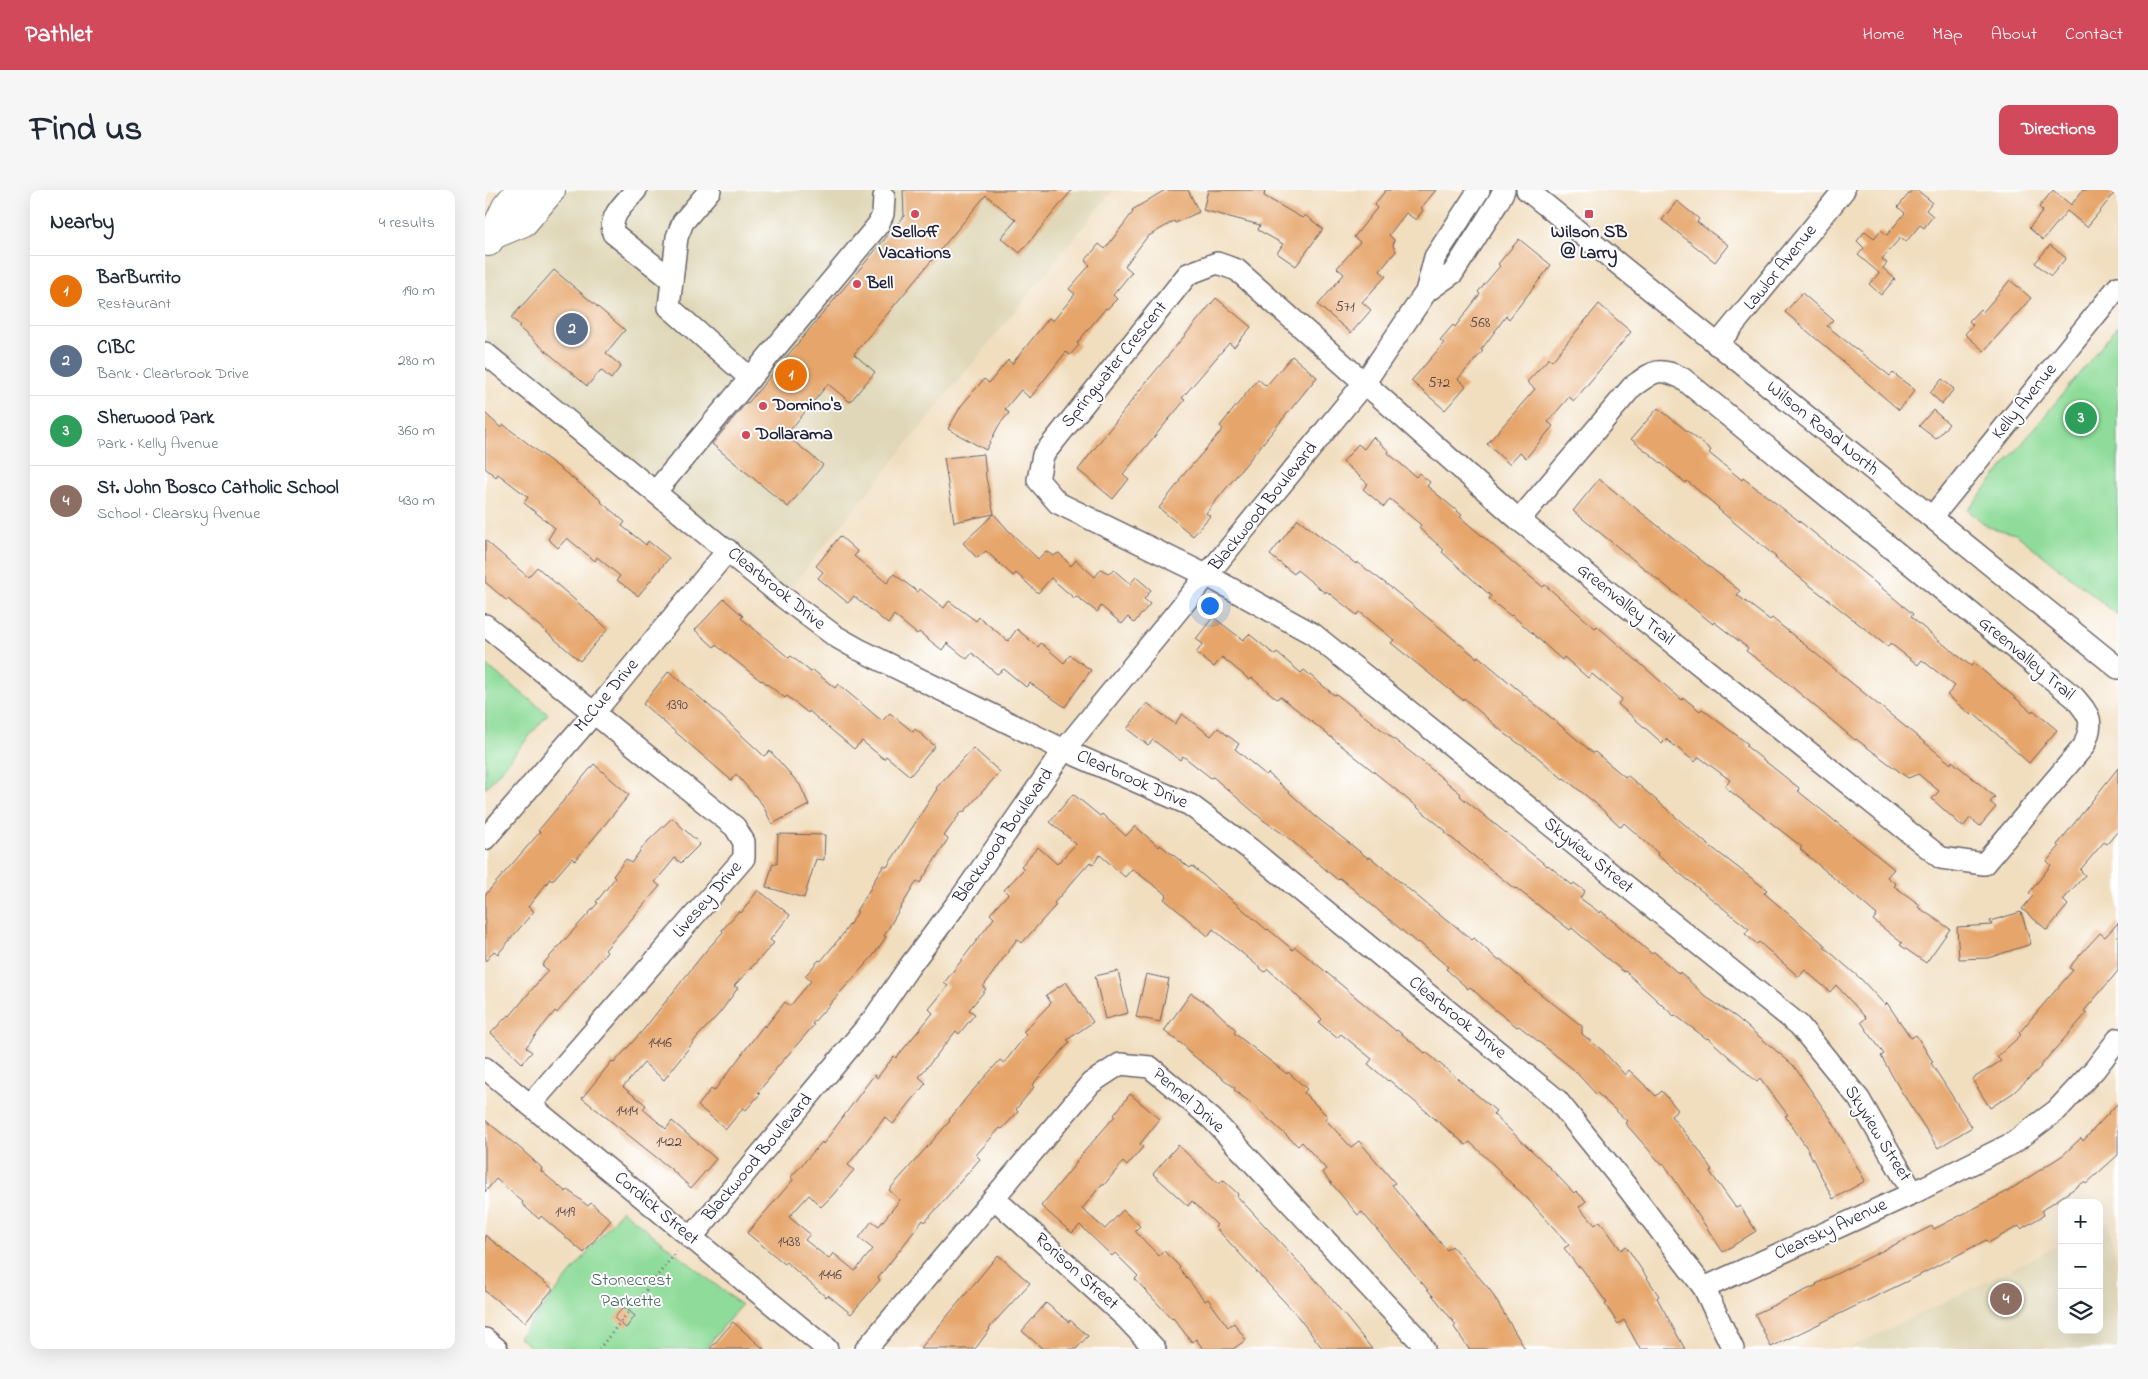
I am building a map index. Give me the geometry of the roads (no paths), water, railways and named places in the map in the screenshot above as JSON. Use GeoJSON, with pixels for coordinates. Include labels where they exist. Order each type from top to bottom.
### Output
{"type":"FeatureCollection","features":[{"type":"Feature","properties":{"kind":"main road"},"geometry":{"type":"LineString","coordinates":[[489,240],[506,206],[520,190]]}},
{"type":"Feature","properties":{"kind":"main road"},"geometry":{"type":"LineString","coordinates":[[489,240],[524,222],[551,190]]}},
{"type":"Feature","properties":{"kind":"street"},"geometry":{"type":"LineString","coordinates":[[637,190],[615,215],[611,226],[613,233],[672,280]]}},
{"type":"Feature","properties":{"kind":"street","name":"Blackwood Boulevard"},"geometry":{"type":"LineString","coordinates":[[684,1245],[874,1018],[1064,750],[1365,382],[1426,292],[1435,257],[1479,190]]}},
{"type":"Feature","properties":{"kind":"street","name":"Blackwood Boulevard"},"geometry":{"type":"LineString","coordinates":[[1426,292],[1453,273],[1505,190]]}},
{"type":"Feature","properties":{"kind":"street","name":"Wilson Road North"},"geometry":{"type":"LineString","coordinates":[[1527,190],[2118,668]]}},
{"type":"Feature","properties":{"kind":"street","name":"Lawlor Avenue"},"geometry":{"type":"LineString","coordinates":[[1717,345],[1844,190]]}},
{"type":"Feature","properties":{"kind":"street"},"geometry":{"type":"LineString","coordinates":[[705,192],[683,222],[677,237],[669,307],[751,378]]}},
{"type":"Feature","properties":{"kind":"street"},"geometry":{"type":"LineString","coordinates":[[656,491],[878,225],[883,214],[882,192]]}},
{"type":"Feature","properties":{"kind":"street","name":"Springwater Crescent"},"geometry":{"type":"LineString","coordinates":[[1208,576],[1058,502],[1038,480],[1043,455],[1182,282],[1189,274],[1217,263],[1237,270],[1365,382]]}},
{"type":"Feature","properties":{"kind":"street","name":"Kelly Avenue"},"geometry":{"type":"LineString","coordinates":[[1933,517],[2118,286]]}},
{"type":"Feature","properties":{"kind":"street","name":"Clearbrook Drive"},"geometry":{"type":"LineString","coordinates":[[485,353],[783,596],[843,641],[1064,750],[1190,804],[1251,849],[1557,1100],[1627,1187],[1704,1288],[1733,1349]]}},
{"type":"Feature","properties":{"kind":"street","name":"Greenvalley Trail"},"geometry":{"type":"LineString","coordinates":[[1365,382],[1519,520],[1941,858],[1984,864],[2084,746],[2091,727],[2087,712],[2074,697],[1682,378],[1667,370],[1651,373],[1632,387],[1519,520]]}},
{"type":"Feature","properties":{"kind":"street","name":"McCue Drive"},"geometry":{"type":"LineString","coordinates":[[485,839],[594,713],[728,550]]}},
{"type":"Feature","properties":{"kind":"street","name":"Skyview Street"},"geometry":{"type":"LineString","coordinates":[[1208,576],[1313,634],[1799,1025],[1859,1099],[1913,1192]]}},
{"type":"Feature","properties":{"kind":"street","name":"Livesey Drive"},"geometry":{"type":"LineString","coordinates":[[485,625],[735,828],[744,842],[745,858],[530,1105]]}},
{"type":"Feature","properties":{"kind":"street","name":"Clearsky Avenue"},"geometry":{"type":"LineString","coordinates":[[1704,1288],[1913,1192],[2013,1143],[2057,1110],[2095,1069],[2118,1039]]}},
{"type":"Feature","properties":{"kind":"street","name":"Pennel Drive"},"geometry":{"type":"LineString","coordinates":[[867,1349],[1091,1082],[1119,1064],[1150,1067],[1212,1119],[1419,1340],[1424,1349]]}},
{"type":"Feature","properties":{"kind":"street","name":"Cordick Street"},"geometry":{"type":"LineString","coordinates":[[485,1068],[530,1105],[684,1245],[827,1349]]}},
{"type":"Feature","properties":{"kind":"street","name":"Rorison Street"},"geometry":{"type":"LineString","coordinates":[[994,1198],[1126,1318],[1155,1349]]}},
{"type":"Feature","properties":{"kind":"street"},"geometry":{"type":"LineString","coordinates":[[485,1339],[497,1349]]}},
{"type":"Feature","properties":{"kind":"place","name":"Selloff Vacations"},"geometry":{"type":"Point","coordinates":[915,214]}},
{"type":"Feature","properties":{"kind":"place","name":"Wilson SB @ Larry"},"geometry":{"type":"Point","coordinates":[1589,214]}},
{"type":"Feature","properties":{"kind":"place","name":"Bell"},"geometry":{"type":"Point","coordinates":[857,284]}},
{"type":"Feature","properties":{"kind":"place","name":"CIBC"},"geometry":{"type":"Point","coordinates":[572,329]}},
{"type":"Feature","properties":{"kind":"place","name":"BarBurrito"},"geometry":{"type":"Point","coordinates":[791,375]}},
{"type":"Feature","properties":{"kind":"place","name":"Domino's"},"geometry":{"type":"Point","coordinates":[763,406]}},
{"type":"Feature","properties":{"kind":"place","name":"Sherwood Park"},"geometry":{"type":"Point","coordinates":[2081,418]}},
{"type":"Feature","properties":{"kind":"place","name":"Dollarama"},"geometry":{"type":"Point","coordinates":[746,435]}},
{"type":"Feature","properties":{"kind":"place","name":"St. John Bosco Catholic School"},"geometry":{"type":"Point","coordinates":[2006,1299]}},
{"type":"Feature","properties":{"kind":"park label","name":"Stonecrest Parkette"},"geometry":{"type":"Point","coordinates":[631,1291]}}]}
